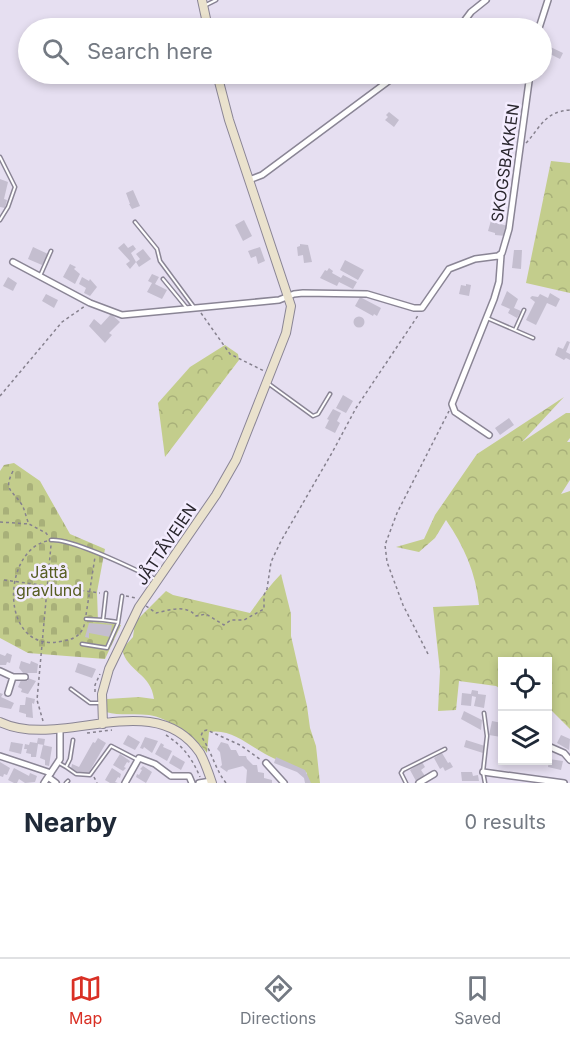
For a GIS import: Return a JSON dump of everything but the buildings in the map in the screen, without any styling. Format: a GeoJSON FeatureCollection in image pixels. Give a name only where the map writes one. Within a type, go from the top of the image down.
{"type":"FeatureCollection","features":[{"type":"Feature","properties":{"kind":"main road"},"geometry":{"type":"LineString","coordinates":[[203,3],[206,18]]}},
{"type":"Feature","properties":{"kind":"main road","name":"JÅTTÅVEIEN"},"geometry":{"type":"LineString","coordinates":[[103,724],[104,680],[140,601],[157,581],[227,477],[247,436],[291,315],[291,306],[229,120],[220,84]]}},
{"type":"Feature","properties":{"kind":"main road"},"geometry":{"type":"LineString","coordinates":[[0,722],[24,730],[143,720],[163,725],[185,736],[200,754],[212,782]]}},
{"type":"Feature","properties":{"kind":"street"},"geometry":{"type":"LineString","coordinates":[[466,18],[486,0]]}},
{"type":"Feature","properties":{"kind":"street"},"geometry":{"type":"LineString","coordinates":[[542,18],[548,0]]}},
{"type":"Feature","properties":{"kind":"street"},"geometry":{"type":"LineString","coordinates":[[249,180],[262,175],[385,84]]}},
{"type":"Feature","properties":{"kind":"street","name":"SKOGSBAKKEN"},"geometry":{"type":"LineString","coordinates":[[452,404],[488,318],[499,282],[501,255],[509,229],[529,84]]}},
{"type":"Feature","properties":{"kind":"street"},"geometry":{"type":"LineString","coordinates":[[13,262],[90,303],[122,315],[279,300],[303,293],[367,294],[418,309],[422,308],[449,269],[475,259],[501,255]]}},
{"type":"Feature","properties":{"kind":"street"},"geometry":{"type":"LineString","coordinates":[[452,404],[455,412],[489,435]]}},
{"type":"Feature","properties":{"kind":"street"},"geometry":{"type":"LineString","coordinates":[[0,671],[13,676],[25,676]]}},
{"type":"Feature","properties":{"kind":"street"},"geometry":{"type":"LineString","coordinates":[[8,693],[13,676]]}},
{"type":"Feature","properties":{"kind":"street"},"geometry":{"type":"LineString","coordinates":[[44,783],[60,759],[60,728]]}},
{"type":"Feature","properties":{"kind":"street"},"geometry":{"type":"LineString","coordinates":[[552,748],[564,753],[570,760]]}},
{"type":"Feature","properties":{"kind":"street"},"geometry":{"type":"LineString","coordinates":[[0,756],[49,775],[56,783]]}},
{"type":"Feature","properties":{"kind":"street"},"geometry":{"type":"LineString","coordinates":[[125,783],[140,758],[155,764],[171,776],[189,776],[192,783]]}},
{"type":"Feature","properties":{"kind":"street"},"geometry":{"type":"LineString","coordinates":[[266,763],[284,783]]}},
{"type":"Feature","properties":{"kind":"street"},"geometry":{"type":"LineString","coordinates":[[483,772],[564,783]]}},
{"type":"Feature","properties":{"kind":"street"},"geometry":{"type":"LineString","coordinates":[[419,783],[435,774]]}},
{"type":"Feature","properties":{"kind":"street"},"geometry":{"type":"LineString","coordinates":[[201,783],[212,782]]}},
{"type":"Feature","properties":{"kind":"lane"},"geometry":{"type":"LineString","coordinates":[[203,3],[216,0]]}},
{"type":"Feature","properties":{"kind":"lane"},"geometry":{"type":"LineString","coordinates":[[0,157],[15,187],[8,207],[0,220]]}},
{"type":"Feature","properties":{"kind":"lane"},"geometry":{"type":"LineString","coordinates":[[135,222],[157,249],[160,261],[196,308]]}},
{"type":"Feature","properties":{"kind":"lane"},"geometry":{"type":"LineString","coordinates":[[40,276],[51,252]]}},
{"type":"Feature","properties":{"kind":"lane"},"geometry":{"type":"LineString","coordinates":[[163,279],[188,310]]}},
{"type":"Feature","properties":{"kind":"lane"},"geometry":{"type":"LineString","coordinates":[[515,330],[524,310]]}},
{"type":"Feature","properties":{"kind":"lane"},"geometry":{"type":"LineString","coordinates":[[488,318],[533,338]]}},
{"type":"Feature","properties":{"kind":"lane"},"geometry":{"type":"LineString","coordinates":[[267,383],[313,416],[318,414],[330,394]]}},
{"type":"Feature","properties":{"kind":"lane"},"geometry":{"type":"LineString","coordinates":[[51,540],[61,539],[157,581]]}},
{"type":"Feature","properties":{"kind":"lane"},"geometry":{"type":"LineString","coordinates":[[103,620],[106,593]]}},
{"type":"Feature","properties":{"kind":"lane"},"geometry":{"type":"LineString","coordinates":[[82,644],[107,648],[118,622],[122,596]]}},
{"type":"Feature","properties":{"kind":"lane"},"geometry":{"type":"LineString","coordinates":[[86,619],[118,622]]}},
{"type":"Feature","properties":{"kind":"lane"},"geometry":{"type":"LineString","coordinates":[[71,690],[90,703],[102,703]]}},
{"type":"Feature","properties":{"kind":"lane"},"geometry":{"type":"LineString","coordinates":[[484,713],[487,744],[483,772],[485,783]]}},
{"type":"Feature","properties":{"kind":"lane"},"geometry":{"type":"LineString","coordinates":[[66,767],[70,759],[73,740]]}},
{"type":"Feature","properties":{"kind":"lane"},"geometry":{"type":"LineString","coordinates":[[58,762],[76,774],[86,776],[91,774],[111,746],[138,760]]}},
{"type":"Feature","properties":{"kind":"lane"},"geometry":{"type":"LineString","coordinates":[[406,783],[400,774],[403,770],[445,749]]}},
{"type":"Feature","properties":{"kind":"path"},"geometry":{"type":"LineString","coordinates":[[521,144],[524,146],[545,119],[559,112],[570,110]]}},
{"type":"Feature","properties":{"kind":"path"},"geometry":{"type":"LineString","coordinates":[[0,396],[62,322],[90,303]]}},
{"type":"Feature","properties":{"kind":"path"},"geometry":{"type":"LineString","coordinates":[[196,308],[230,354],[270,374]]}},
{"type":"Feature","properties":{"kind":"path"},"geometry":{"type":"LineString","coordinates":[[122,596],[140,601],[156,613],[181,609],[192,612],[196,616],[206,614],[224,626],[230,621],[244,620],[264,609],[264,593],[275,553],[356,408],[422,308]]}},
{"type":"Feature","properties":{"kind":"path"},"geometry":{"type":"LineString","coordinates":[[428,654],[400,598],[387,562],[386,545],[397,513],[452,404]]}},
{"type":"Feature","properties":{"kind":"path"},"geometry":{"type":"LineString","coordinates":[[13,471],[8,480],[9,490],[22,505],[29,524]]}},
{"type":"Feature","properties":{"kind":"path"},"geometry":{"type":"LineString","coordinates":[[0,522],[29,524],[46,533],[51,540],[37,700],[45,725]]}},
{"type":"Feature","properties":{"kind":"path"},"geometry":{"type":"LineString","coordinates":[[27,547],[51,540]]}},
{"type":"Feature","properties":{"kind":"path"},"geometry":{"type":"LineString","coordinates":[[23,635],[42,642],[56,643],[72,639],[83,631],[96,553]]}},
{"type":"Feature","properties":{"kind":"path"},"geometry":{"type":"LineString","coordinates":[[1,587],[3,580],[106,593]]}},
{"type":"Feature","properties":{"kind":"path"},"geometry":{"type":"LineString","coordinates":[[89,733],[114,730]]}},
{"type":"Feature","properties":{"kind":"path"},"geometry":{"type":"LineString","coordinates":[[226,783],[221,777],[211,750],[201,736],[203,731],[207,730],[240,745],[266,763]]}},
{"type":"Feature","properties":{"kind":"path"},"geometry":{"type":"LineString","coordinates":[[160,731],[178,743],[193,760],[201,783]]}},
{"type":"Feature","properties":{"kind":"path"},"geometry":{"type":"LineString","coordinates":[[91,774],[97,783]]}},
{"type":"Feature","properties":{"kind":"green space"},"geometry":{"type":"Polygon","coordinates":[[[551,161],[570,163],[570,293],[526,283],[551,161]]]}},
{"type":"Feature","properties":{"kind":"green space"},"geometry":{"type":"Polygon","coordinates":[[[225,345],[238,354],[239,360],[165,457],[158,403],[190,367],[225,345]]]}},
{"type":"Feature","properties":{"kind":"green space"},"geometry":{"type":"Polygon","coordinates":[[[564,397],[522,442],[566,413],[570,413],[570,438],[567,442],[570,442],[570,480],[561,494],[570,491],[570,729],[552,711],[552,657],[498,657],[498,687],[459,681],[456,710],[438,711],[440,671],[433,607],[479,605],[475,582],[464,550],[446,520],[435,538],[419,552],[396,547],[424,539],[435,515],[477,454],[564,397]]]}},
{"type":"Feature","properties":{"kind":"green space","name":"Jåttå gravlund"},"geometry":{"type":"Polygon","coordinates":[[[14,463],[40,481],[70,534],[105,549],[97,592],[98,622],[121,625],[105,659],[28,653],[0,638],[0,471],[4,465],[14,463]]]}},
{"type":"Feature","properties":{"kind":"green space"},"geometry":{"type":"Polygon","coordinates":[[[281,574],[291,614],[291,636],[310,728],[316,746],[320,783],[306,783],[307,773],[262,752],[233,735],[217,731],[209,732],[207,753],[189,735],[165,720],[149,715],[106,712],[107,699],[139,697],[154,699],[148,683],[129,663],[122,649],[133,637],[135,622],[166,591],[173,595],[250,613],[281,574]]]}}]}
